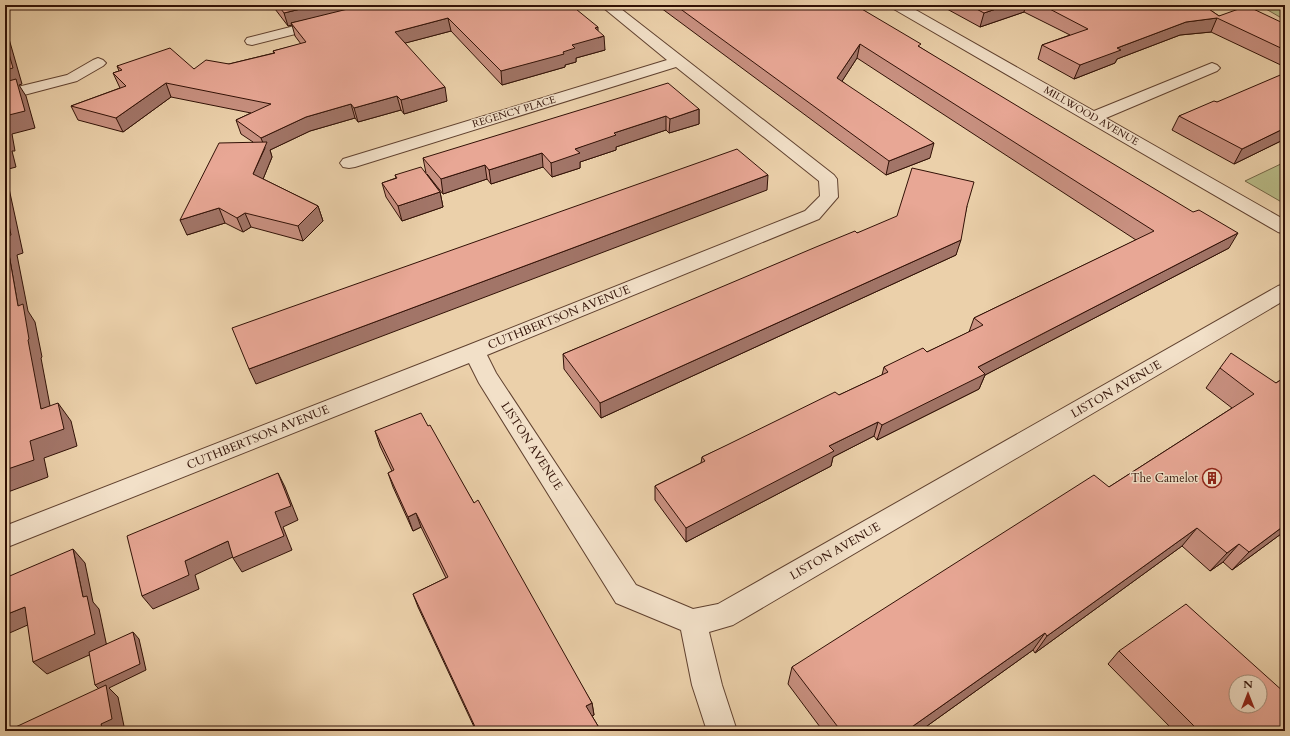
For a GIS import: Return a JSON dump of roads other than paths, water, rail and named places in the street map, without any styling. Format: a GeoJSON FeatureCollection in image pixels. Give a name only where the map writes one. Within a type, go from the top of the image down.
{"type":"FeatureCollection","features":[{"type":"Feature","properties":{"kind":"street","name":"CUTHBERTSON AVENUE"},"geometry":{"type":"LineString","coordinates":[[5,537],[474,352],[812,215],[829,197],[828,179],[607,5]]}},
{"type":"Feature","properties":{"kind":"street","name":"MILLWOOD AVENUE"},"geometry":{"type":"LineString","coordinates":[[897,5],[1285,228]]}},
{"type":"Feature","properties":{"kind":"street"},"geometry":{"type":"LineString","coordinates":[[252,41],[334,21]]}},
{"type":"Feature","properties":{"kind":"street","name":"REGENCY PLACE"},"geometry":{"type":"LineString","coordinates":[[349,163],[678,61]]}},
{"type":"Feature","properties":{"kind":"street"},"geometry":{"type":"LineString","coordinates":[[5,95],[72,78],[98,64]]}},
{"type":"Feature","properties":{"kind":"street"},"geometry":{"type":"LineString","coordinates":[[1094,117],[1212,68]]}},
{"type":"Feature","properties":{"kind":"street","name":"LISTON AVENUE"},"geometry":{"type":"LineString","coordinates":[[474,352],[488,377],[626,594],[693,622],[723,616],[1282,298]]}},
{"type":"Feature","properties":{"kind":"street"},"geometry":{"type":"LineString","coordinates":[[693,622],[707,685],[722,731]]}},
{"type":"Feature","properties":{"kind":"place","name":"The Camelot"},"geometry":{"type":"Point","coordinates":[1212,478]}}]}
